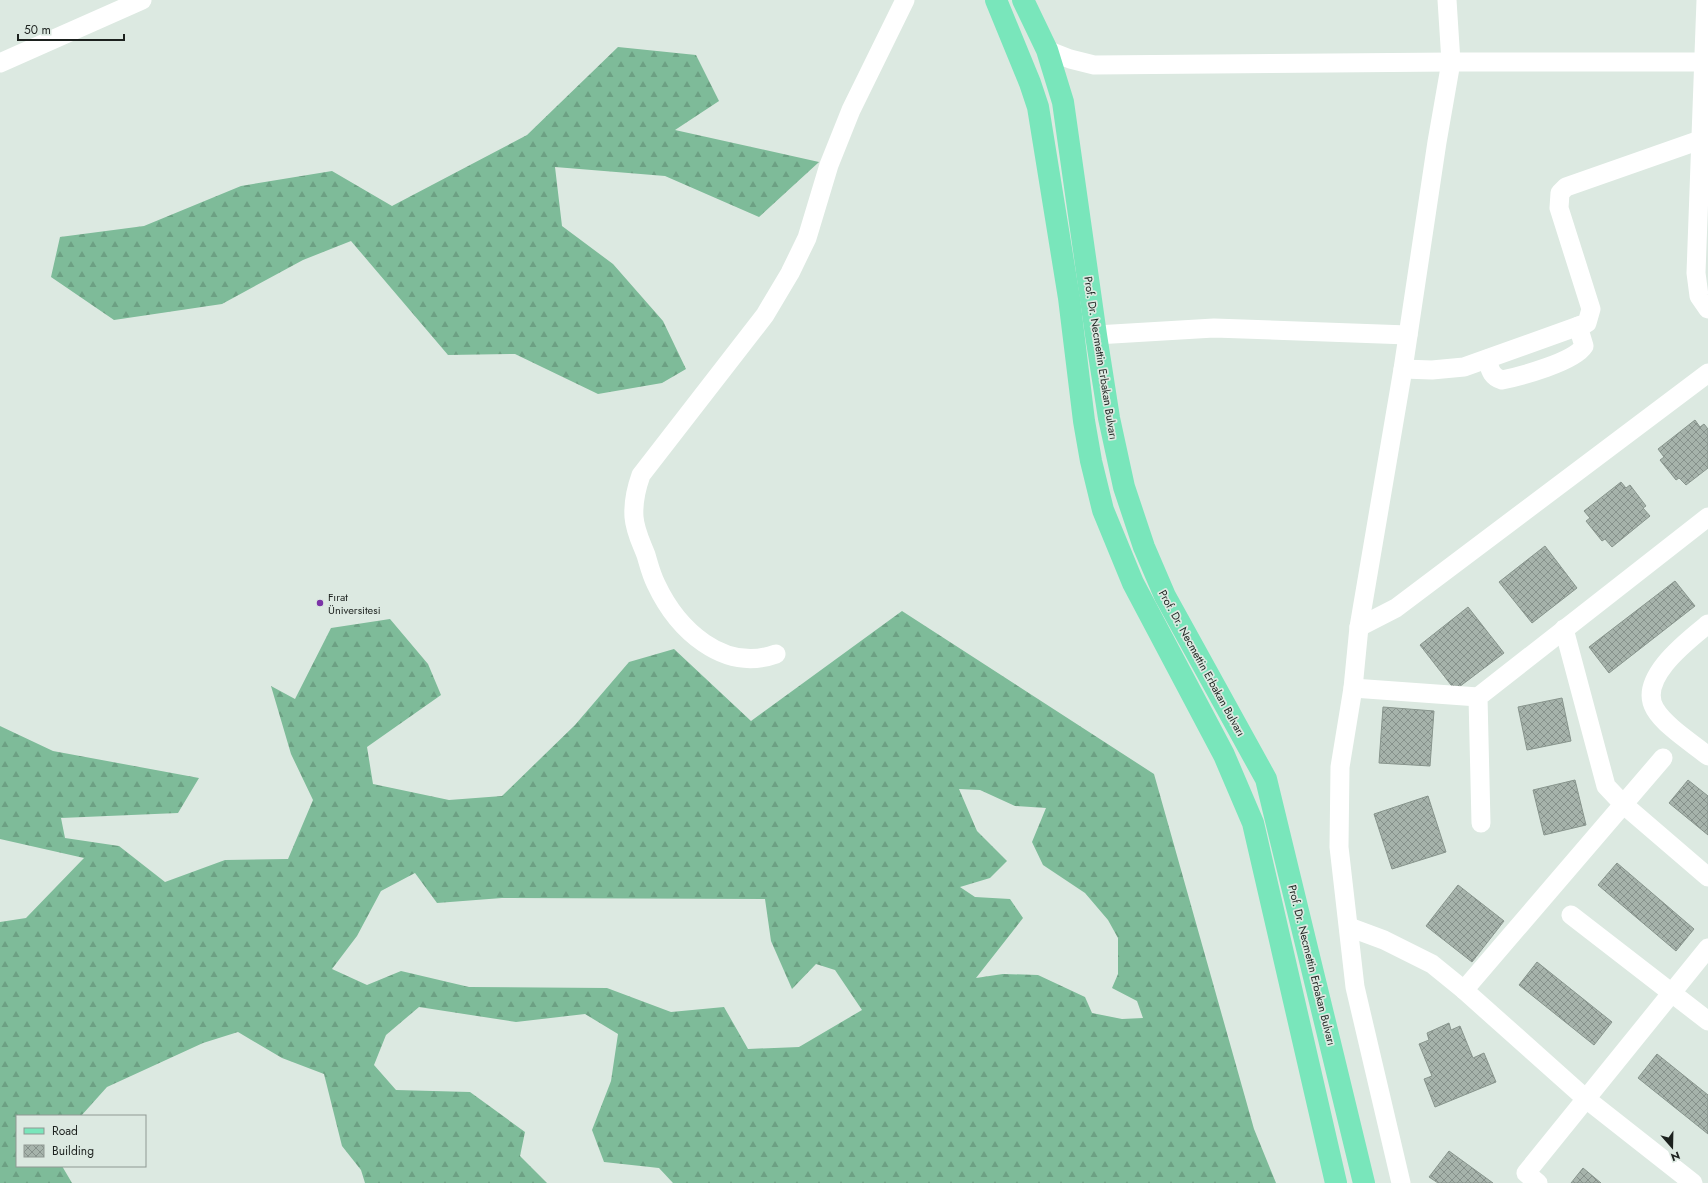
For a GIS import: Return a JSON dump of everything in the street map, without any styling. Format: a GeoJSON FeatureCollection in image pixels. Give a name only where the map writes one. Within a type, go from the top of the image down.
{"type":"FeatureCollection","features":[{"type":"Feature","properties":{"kind":"main road","name":"Prof. Dr. Necmettin Erbakan Bulvarı"},"geometry":{"type":"LineString","coordinates":[[996,0],[1030,83],[1038,107],[1069,298],[1084,421],[1091,461],[1103,510],[1132,583],[1224,755],[1253,823],[1336,1183]]}},
{"type":"Feature","properties":{"kind":"main road","name":"Prof. Dr. Necmettin Erbakan Bulvarı"},"geometry":{"type":"LineString","coordinates":[[1023,0],[1047,50],[1063,102],[1109,418],[1124,487],[1144,547],[1165,596],[1266,779],[1364,1183]]}},
{"type":"Feature","properties":{"kind":"street"},"geometry":{"type":"LineString","coordinates":[[0,62],[142,0]]}},
{"type":"Feature","properties":{"kind":"street"},"geometry":{"type":"LineString","coordinates":[[776,654],[755,659],[730,657],[710,647],[684,624],[663,598],[650,569],[636,530],[634,517],[635,494],[641,475],[765,315],[790,273],[806,238],[829,165],[851,110],[906,0]]}},
{"type":"Feature","properties":{"kind":"street"},"geometry":{"type":"LineString","coordinates":[[1401,1183],[1355,986],[1339,847],[1340,767],[1353,688],[1359,627],[1403,369],[1437,142],[1452,62],[1447,0]]}},
{"type":"Feature","properties":{"kind":"street"},"geometry":{"type":"LineString","coordinates":[[1706,0],[1706,62],[1700,140],[1696,273],[1699,296],[1708,309]]}},
{"type":"Feature","properties":{"kind":"street"},"geometry":{"type":"LineString","coordinates":[[1047,50],[1070,59],[1094,65],[1452,62],[1706,62]]}},
{"type":"Feature","properties":{"kind":"street"},"geometry":{"type":"LineString","coordinates":[[1403,369],[1452,369],[1487,359],[1587,323],[1591,309],[1559,208],[1560,193],[1566,187],[1700,140]]}},
{"type":"Feature","properties":{"kind":"street"},"geometry":{"type":"LineString","coordinates":[[1487,359],[1491,372],[1495,378],[1502,380],[1567,359],[1581,352],[1584,346],[1578,326]]}},
{"type":"Feature","properties":{"kind":"street"},"geometry":{"type":"LineString","coordinates":[[1096,335],[1214,328],[1408,335]]}},
{"type":"Feature","properties":{"kind":"street"},"geometry":{"type":"LineString","coordinates":[[1359,627],[1396,608],[1708,373]]}},
{"type":"Feature","properties":{"kind":"street"},"geometry":{"type":"LineString","coordinates":[[1353,688],[1478,697],[1708,517]]}},
{"type":"Feature","properties":{"kind":"street"},"geometry":{"type":"LineString","coordinates":[[1708,624],[1665,664],[1654,679],[1650,691],[1651,700],[1655,709],[1663,719],[1708,756]]}},
{"type":"Feature","properties":{"kind":"street"},"geometry":{"type":"LineString","coordinates":[[1564,629],[1606,786],[1623,804],[1708,877]]}},
{"type":"Feature","properties":{"kind":"street"},"geometry":{"type":"LineString","coordinates":[[1478,697],[1481,823]]}},
{"type":"Feature","properties":{"kind":"street"},"geometry":{"type":"LineString","coordinates":[[1464,990],[1663,758]]}},
{"type":"Feature","properties":{"kind":"street"},"geometry":{"type":"LineString","coordinates":[[1571,915],[1708,1021]]}},
{"type":"Feature","properties":{"kind":"street"},"geometry":{"type":"LineString","coordinates":[[1349,927],[1384,940],[1432,964],[1464,990],[1585,1098],[1693,1183]]}},
{"type":"Feature","properties":{"kind":"street"},"geometry":{"type":"LineString","coordinates":[[1538,1183],[1526,1173],[1585,1098],[1708,948]]}},
{"type":"Feature","properties":{"kind":"green space"},"geometry":{"type":"Polygon","coordinates":[[[618,47],[696,55],[719,101],[675,130],[819,162],[759,217],[665,176],[555,167],[562,226],[613,264],[663,321],[686,369],[662,383],[598,394],[515,354],[448,355],[351,241],[303,260],[222,304],[114,320],[51,277],[60,237],[144,226],[241,186],[332,171],[392,206],[527,135],[618,47]]]}},
{"type":"Feature","properties":{"kind":"green space"},"geometry":{"type":"Polygon","coordinates":[[[902,611],[1154,774],[1254,1129],[1276,1183],[673,1183],[659,1168],[604,1162],[592,1130],[611,1081],[618,1034],[585,1014],[516,1022],[419,1007],[386,1035],[374,1065],[396,1090],[470,1092],[525,1132],[520,1156],[547,1183],[365,1183],[361,1170],[342,1146],[324,1074],[282,1058],[238,1032],[203,1043],[107,1087],[82,1115],[16,1115],[16,1167],[63,1167],[72,1183],[0,1183],[0,922],[26,918],[84,858],[0,839],[0,726],[53,751],[199,778],[178,813],[61,818],[65,838],[119,846],[165,882],[225,860],[288,859],[313,800],[291,754],[271,686],[295,699],[331,628],[390,619],[428,664],[441,695],[367,747],[373,784],[449,800],[502,796],[575,725],[629,662],[674,649],[751,721],[902,611]],[[959,789],[977,831],[1007,861],[990,878],[960,887],[975,897],[1010,899],[1023,918],[976,978],[1003,974],[1038,975],[1085,997],[1092,1013],[1122,1019],[1143,1018],[1137,1001],[1112,988],[1118,974],[1118,938],[1108,920],[1085,893],[1043,865],[1032,842],[1046,808],[1015,806],[980,790],[959,789]],[[415,873],[381,891],[357,936],[332,969],[367,985],[401,971],[469,987],[607,988],[671,1012],[724,1007],[748,1049],[799,1047],[862,1010],[835,970],[816,964],[792,989],[771,941],[765,899],[502,898],[437,903],[415,873]]]}},
{"type":"Feature","properties":{"kind":"building"},"geometry":{"type":"Polygon","coordinates":[[[1695,420],[1700,427],[1704,424],[1708,429],[1708,468],[1686,485],[1679,478],[1676,480],[1660,460],[1664,457],[1658,449],[1695,420]]]}},
{"type":"Feature","properties":{"kind":"building"},"geometry":{"type":"Polygon","coordinates":[[[1621,482],[1626,488],[1630,485],[1646,506],[1643,508],[1650,516],[1612,547],[1605,539],[1602,541],[1586,521],[1590,518],[1584,511],[1621,482]]]}},
{"type":"Feature","properties":{"kind":"building"},"geometry":{"type":"Polygon","coordinates":[[[1545,546],[1577,588],[1532,623],[1499,582],[1545,546]]]}},
{"type":"Feature","properties":{"kind":"building"},"geometry":{"type":"Polygon","coordinates":[[[1675,581],[1695,606],[1609,673],[1589,647],[1675,581]]]}},
{"type":"Feature","properties":{"kind":"building"},"geometry":{"type":"Polygon","coordinates":[[[1468,607],[1504,653],[1455,690],[1420,645],[1468,607]]]}},
{"type":"Feature","properties":{"kind":"building"},"geometry":{"type":"Polygon","coordinates":[[[1562,698],[1571,741],[1527,750],[1518,707],[1562,698]]]}},
{"type":"Feature","properties":{"kind":"building"},"geometry":{"type":"Polygon","coordinates":[[[1383,707],[1434,711],[1430,766],[1379,763],[1383,707]]]}},
{"type":"Feature","properties":{"kind":"building"},"geometry":{"type":"Polygon","coordinates":[[[1575,780],[1586,825],[1544,835],[1533,790],[1575,780]]]}},
{"type":"Feature","properties":{"kind":"building"},"geometry":{"type":"Polygon","coordinates":[[[1688,780],[1708,796],[1708,835],[1669,803],[1688,780]]]}},
{"type":"Feature","properties":{"kind":"building"},"geometry":{"type":"Polygon","coordinates":[[[1428,796],[1446,852],[1392,869],[1374,814],[1428,796]]]}},
{"type":"Feature","properties":{"kind":"building"},"geometry":{"type":"Polygon","coordinates":[[[1617,863],[1694,929],[1676,951],[1598,885],[1617,863]]]}},
{"type":"Feature","properties":{"kind":"building"},"geometry":{"type":"Polygon","coordinates":[[[1458,885],[1504,921],[1472,962],[1426,926],[1458,885]]]}},
{"type":"Feature","properties":{"kind":"building"},"geometry":{"type":"Polygon","coordinates":[[[1537,962],[1612,1022],[1594,1045],[1519,985],[1537,962]]]}},
{"type":"Feature","properties":{"kind":"building"},"geometry":{"type":"Polygon","coordinates":[[[1449,1023],[1451,1030],[1460,1026],[1473,1058],[1484,1053],[1496,1082],[1435,1107],[1424,1079],[1432,1076],[1419,1044],[1429,1040],[1427,1033],[1449,1023]]]}},
{"type":"Feature","properties":{"kind":"building"},"geometry":{"type":"Polygon","coordinates":[[[1657,1054],[1708,1095],[1708,1134],[1638,1078],[1657,1054]]]}},
{"type":"Feature","properties":{"kind":"building"},"geometry":{"type":"Polygon","coordinates":[[[1449,1151],[1493,1183],[1438,1183],[1429,1177],[1449,1151]]]}},
{"type":"Feature","properties":{"kind":"building"},"geometry":{"type":"Polygon","coordinates":[[[1583,1168],[1601,1183],[1571,1183],[1583,1168]]]}},
{"type":"Feature","properties":{"kind":"place","name":"Fırat Üniversitesi"},"geometry":{"type":"Point","coordinates":[320,603]}}]}
